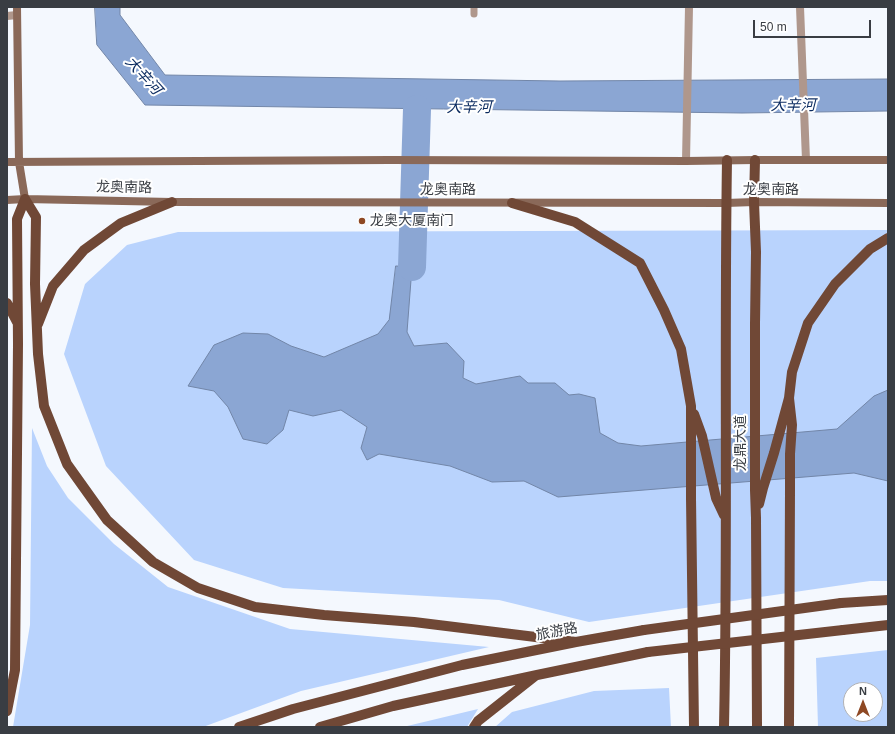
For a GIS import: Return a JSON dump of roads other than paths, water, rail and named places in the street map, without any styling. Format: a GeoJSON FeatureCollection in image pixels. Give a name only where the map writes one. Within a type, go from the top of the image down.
{"type":"FeatureCollection","features":[{"type":"Feature","properties":{"kind":"main road"},"geometry":{"type":"LineString","coordinates":[[17,11],[19,162],[25,199],[36,217],[35,284],[38,354],[44,406],[67,464],[107,520],[153,562],[198,588],[255,607],[324,615],[414,622],[576,642]]}},
{"type":"Feature","properties":{"kind":"main road","name":"龙鼎大道"},"geometry":{"type":"LineString","coordinates":[[724,727],[725,518],[721,500],[725,390],[727,160]]}},
{"type":"Feature","properties":{"kind":"main road","name":"龙鼎大道"},"geometry":{"type":"LineString","coordinates":[[755,160],[755,429],[759,489],[756,518],[757,727]]}},
{"type":"Feature","properties":{"kind":"main road","name":"龙奥南路"},"geometry":{"type":"LineString","coordinates":[[7,162],[888,160]]}},
{"type":"Feature","properties":{"kind":"main road"},"geometry":{"type":"LineString","coordinates":[[7,711],[16,670],[11,587],[18,325],[17,219],[25,199]]}},
{"type":"Feature","properties":{"kind":"main road","name":"龙奥南路"},"geometry":{"type":"LineString","coordinates":[[7,200],[726,204],[754,202],[888,203]]}},
{"type":"Feature","properties":{"kind":"main road"},"geometry":{"type":"LineString","coordinates":[[37,328],[53,286],[84,250],[121,223],[172,202]]}},
{"type":"Feature","properties":{"kind":"main road"},"geometry":{"type":"LineString","coordinates":[[512,203],[575,222],[640,264],[664,310],[681,350],[691,406],[692,434],[691,498],[694,727]]}},
{"type":"Feature","properties":{"kind":"main road"},"geometry":{"type":"LineString","coordinates":[[759,489],[774,453],[789,398],[792,372],[808,323],[835,284],[870,249],[888,238]]}},
{"type":"Feature","properties":{"kind":"main road"},"geometry":{"type":"LineString","coordinates":[[7,303],[18,325]]}},
{"type":"Feature","properties":{"kind":"main road"},"geometry":{"type":"LineString","coordinates":[[789,398],[792,426],[790,454],[789,727]]}},
{"type":"Feature","properties":{"kind":"main road"},"geometry":{"type":"LineString","coordinates":[[691,406],[702,436],[721,500]]}},
{"type":"Feature","properties":{"kind":"main road","name":"旅游路"},"geometry":{"type":"LineString","coordinates":[[239,727],[293,709],[462,665],[576,642],[644,630],[841,604],[888,600]]}},
{"type":"Feature","properties":{"kind":"main road"},"geometry":{"type":"LineString","coordinates":[[320,727],[393,706],[648,652],[888,625]]}},
{"type":"Feature","properties":{"kind":"main road"},"geometry":{"type":"LineString","coordinates":[[474,727],[478,721],[537,675]]}},
{"type":"Feature","properties":{"kind":"main road"},"geometry":{"type":"LineString","coordinates":[[719,727],[725,706]]}},
{"type":"Feature","properties":{"kind":"main road"},"geometry":{"type":"LineString","coordinates":[[758,713],[762,727]]}},
{"type":"Feature","properties":{"kind":"street"},"geometry":{"type":"LineString","coordinates":[[686,161],[689,7]]}},
{"type":"Feature","properties":{"kind":"street"},"geometry":{"type":"LineString","coordinates":[[800,7],[806,160]]}},
{"type":"Feature","properties":{"kind":"street"},"geometry":{"type":"LineString","coordinates":[[7,16],[17,11]]}},
{"type":"Feature","properties":{"kind":"water","name":"大辛河"},"geometry":{"type":"Polygon","coordinates":[[[95,7],[120,7],[120,15],[165,75],[560,81],[888,79],[888,111],[742,113],[145,105],[97,45],[95,7]]]}},
{"type":"Feature","properties":{"kind":"water"},"geometry":{"type":"Polygon","coordinates":[[[396,266],[412,267],[407,332],[414,346],[447,343],[464,361],[463,378],[476,384],[520,376],[528,383],[555,383],[569,395],[579,394],[595,398],[600,433],[618,443],[641,446],[837,429],[874,396],[888,390],[888,481],[854,473],[558,497],[524,481],[492,482],[450,466],[379,454],[367,460],[361,448],[367,427],[341,410],[313,416],[289,410],[283,430],[267,444],[243,439],[228,407],[214,391],[188,386],[214,345],[243,333],[268,334],[291,346],[324,357],[378,334],[389,320],[396,266]]]}},
{"type":"Feature","properties":{"kind":"waterway"},"geometry":{"type":"LineString","coordinates":[[412,267],[417,109]]}},
{"type":"Feature","properties":{"kind":"place","name":"龙奥大厦南门"},"geometry":{"type":"Point","coordinates":[362,221]}}]}
